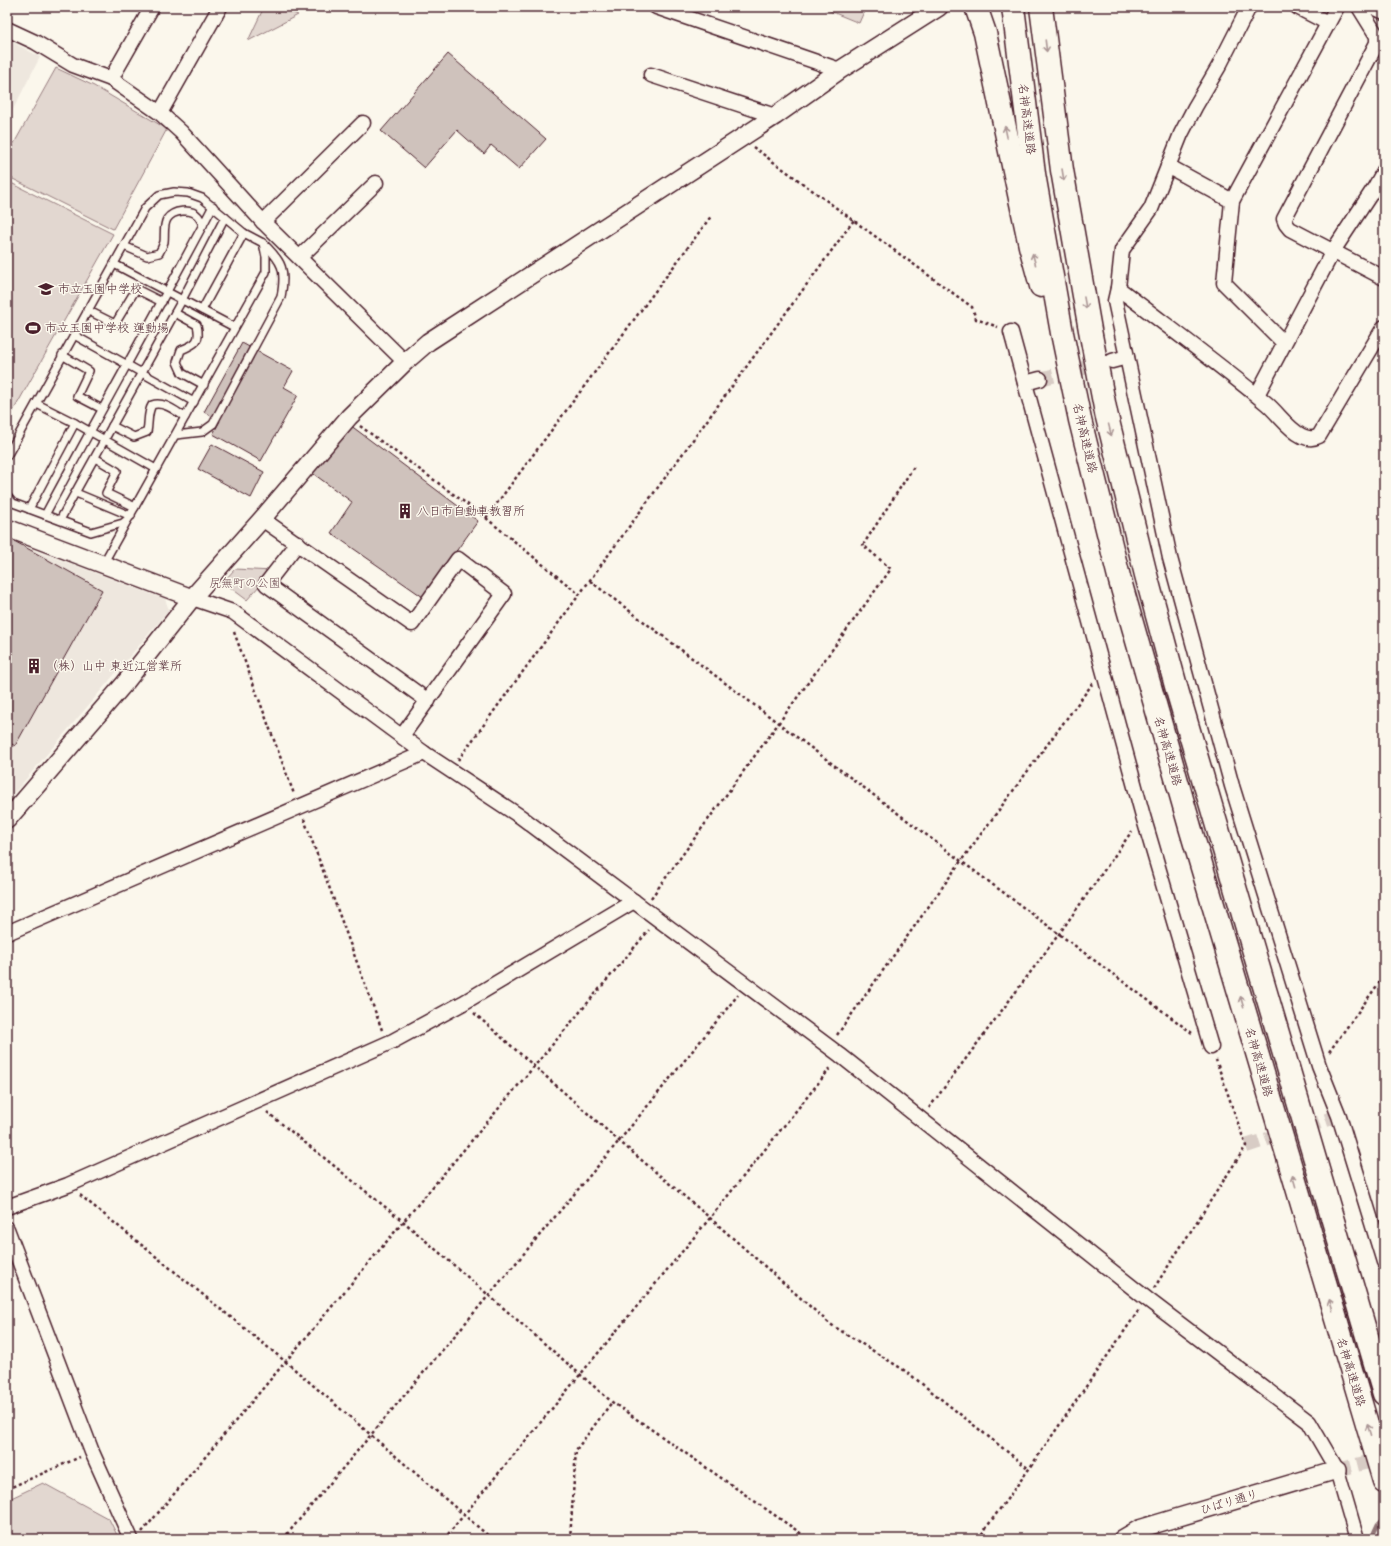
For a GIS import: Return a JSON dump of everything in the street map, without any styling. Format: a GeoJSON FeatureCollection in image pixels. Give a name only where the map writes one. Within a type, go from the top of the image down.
{"type":"FeatureCollection","features":[{"type":"Feature","properties":{"kind":"highway"},"geometry":{"type":"LineString","coordinates":[[976,7],[985,33],[1030,246],[1120,581]]}},
{"type":"Feature","properties":{"kind":"highway","name":"名神高速道路"},"geometry":{"type":"LineString","coordinates":[[1013,7],[1034,174],[1062,333],[1080,420],[1120,581],[1195,842],[1384,1481]]}},
{"type":"Feature","properties":{"kind":"highway"},"geometry":{"type":"LineString","coordinates":[[1041,7],[1062,170],[1090,330],[1106,413],[1146,575],[1182,705],[1384,1394]]}},
{"type":"Feature","properties":{"kind":"street"},"geometry":{"type":"LineString","coordinates":[[111,79],[152,7]]}},
{"type":"Feature","properties":{"kind":"street"},"geometry":{"type":"LineString","coordinates":[[160,113],[220,7]]}},
{"type":"Feature","properties":{"kind":"street"},"geometry":{"type":"LineString","coordinates":[[656,7],[840,70]]}},
{"type":"Feature","properties":{"kind":"street"},"geometry":{"type":"LineString","coordinates":[[7,820],[125,683],[192,598],[349,417],[405,362],[428,342],[775,116],[840,70],[939,7]]}},
{"type":"Feature","properties":{"kind":"street"},"geometry":{"type":"LineString","coordinates":[[1249,7],[1219,66],[1181,134],[1151,208],[1122,250],[1118,288],[1115,301],[1170,558],[1232,786],[1319,1066],[1339,1116],[1384,1262]]}},
{"type":"Feature","properties":{"kind":"street"},"geometry":{"type":"LineString","coordinates":[[1297,7],[1328,23]]}},
{"type":"Feature","properties":{"kind":"street"},"geometry":{"type":"LineString","coordinates":[[1284,343],[1224,283],[1232,202],[1337,7]]}},
{"type":"Feature","properties":{"kind":"street"},"geometry":{"type":"LineString","coordinates":[[1359,7],[1380,36],[1286,212],[1284,219],[1290,229],[1384,278]]}},
{"type":"Feature","properties":{"kind":"street"},"geometry":{"type":"LineString","coordinates":[[1373,7],[1384,12]]}},
{"type":"Feature","properties":{"kind":"street"},"geometry":{"type":"LineString","coordinates":[[7,28],[35,42],[73,65],[111,79],[160,113],[181,132],[263,222],[405,362]]}},
{"type":"Feature","properties":{"kind":"street"},"geometry":{"type":"LineString","coordinates":[[650,75],[775,116]]}},
{"type":"Feature","properties":{"kind":"street"},"geometry":{"type":"LineString","coordinates":[[263,222],[363,123]]}},
{"type":"Feature","properties":{"kind":"street"},"geometry":{"type":"LineString","coordinates":[[1168,166],[1232,202]]}},
{"type":"Feature","properties":{"kind":"street"},"geometry":{"type":"LineString","coordinates":[[1257,395],[1333,251],[1380,189],[1384,171]]}},
{"type":"Feature","properties":{"kind":"street"},"geometry":{"type":"LineString","coordinates":[[300,257],[376,183]]}},
{"type":"Feature","properties":{"kind":"street"},"geometry":{"type":"LineString","coordinates":[[1118,288],[1267,403],[1294,430],[1302,436],[1314,439],[1320,436],[1384,327]]}},
{"type":"Feature","properties":{"kind":"street"},"geometry":{"type":"LineString","coordinates":[[1011,332],[1143,816],[1211,1047]]}},
{"type":"Feature","properties":{"kind":"street"},"geometry":{"type":"LineString","coordinates":[[1112,361],[1127,357]]}},
{"type":"Feature","properties":{"kind":"street"},"geometry":{"type":"LineString","coordinates":[[1025,383],[1040,379]]}},
{"type":"Feature","properties":{"kind":"street"},"geometry":{"type":"LineString","coordinates":[[262,519],[412,624],[458,559],[504,594],[402,736]]}},
{"type":"Feature","properties":{"kind":"street"},"geometry":{"type":"LineString","coordinates":[[7,528],[192,598],[234,612],[424,753],[521,816],[659,919],[840,1055],[1147,1299],[1309,1422],[1337,1470],[1357,1539]]}},
{"type":"Feature","properties":{"kind":"street"},"geometry":{"type":"LineString","coordinates":[[298,543],[266,584],[428,701]]}},
{"type":"Feature","properties":{"kind":"street"},"geometry":{"type":"LineString","coordinates":[[7,933],[424,753]]}},
{"type":"Feature","properties":{"kind":"street"},"geometry":{"type":"LineString","coordinates":[[7,1207],[68,1185],[387,1044],[639,905]]}},
{"type":"Feature","properties":{"kind":"street"},"geometry":{"type":"LineString","coordinates":[[7,1229],[92,1452],[135,1538]]}},
{"type":"Feature","properties":{"kind":"street","name":"ひばり通り"},"geometry":{"type":"LineString","coordinates":[[1122,1539],[1139,1529],[1337,1470]]}},
{"type":"Feature","properties":{"kind":"lane"},"geometry":{"type":"LineString","coordinates":[[7,456],[145,208],[159,195],[174,192],[202,198],[244,233],[263,244],[275,255],[282,266],[284,282],[281,297],[213,424],[202,432],[176,435]]}},
{"type":"Feature","properties":{"kind":"lane"},"geometry":{"type":"LineString","coordinates":[[45,515],[126,365],[168,292],[212,206]]}},
{"type":"Feature","properties":{"kind":"lane"},"geometry":{"type":"LineString","coordinates":[[124,246],[147,256],[159,253],[164,242],[164,230],[167,220],[172,214],[182,211],[190,211],[198,215],[203,224]]}},
{"type":"Feature","properties":{"kind":"lane"},"geometry":{"type":"LineString","coordinates":[[60,520],[226,218]]}},
{"type":"Feature","properties":{"kind":"lane"},"geometry":{"type":"LineString","coordinates":[[202,310],[244,233]]}},
{"type":"Feature","properties":{"kind":"lane"},"geometry":{"type":"LineString","coordinates":[[103,564],[266,272],[266,258],[263,244]]}},
{"type":"Feature","properties":{"kind":"lane"},"geometry":{"type":"LineString","coordinates":[[114,264],[234,327]]}},
{"type":"Feature","properties":{"kind":"lane"},"geometry":{"type":"LineString","coordinates":[[87,310],[115,324],[136,289],[162,302]]}},
{"type":"Feature","properties":{"kind":"lane"},"geometry":{"type":"LineString","coordinates":[[175,313],[197,325],[199,335],[197,341],[192,346],[181,350],[177,362],[182,373],[204,385]]}},
{"type":"Feature","properties":{"kind":"lane"},"geometry":{"type":"LineString","coordinates":[[74,335],[194,402]]}},
{"type":"Feature","properties":{"kind":"lane"},"geometry":{"type":"LineString","coordinates":[[62,355],[89,371],[77,396],[102,409]]}},
{"type":"Feature","properties":{"kind":"lane"},"geometry":{"type":"LineString","coordinates":[[112,426],[134,437],[147,432],[149,420],[148,412],[152,405],[158,403],[167,406],[185,417]]}},
{"type":"Feature","properties":{"kind":"lane"},"geometry":{"type":"LineString","coordinates":[[37,404],[90,431],[156,469]]}},
{"type":"Feature","properties":{"kind":"lane"},"geometry":{"type":"LineString","coordinates":[[29,509],[75,423]]}},
{"type":"Feature","properties":{"kind":"lane"},"geometry":{"type":"LineString","coordinates":[[95,458],[117,471],[106,493],[136,507]]}},
{"type":"Feature","properties":{"kind":"lane"},"geometry":{"type":"LineString","coordinates":[[76,493],[131,516]]}},
{"type":"Feature","properties":{"kind":"lane"},"geometry":{"type":"LineString","coordinates":[[7,496],[13,503],[91,532],[124,523],[131,516]]}},
{"type":"Feature","properties":{"kind":"path"},"geometry":{"type":"LineString","coordinates":[[740,138],[972,307],[976,319],[1011,332]]}},
{"type":"Feature","properties":{"kind":"path"},"geometry":{"type":"LineString","coordinates":[[486,518],[712,216]]}},
{"type":"Feature","properties":{"kind":"path"},"geometry":{"type":"LineString","coordinates":[[451,770],[854,220]]}},
{"type":"Feature","properties":{"kind":"path"},"geometry":{"type":"LineString","coordinates":[[349,417],[486,518],[580,595]]}},
{"type":"Feature","properties":{"kind":"path"},"geometry":{"type":"LineString","coordinates":[[639,905],[891,569],[863,545],[915,465]]}},
{"type":"Feature","properties":{"kind":"path"},"geometry":{"type":"LineString","coordinates":[[1380,568],[1384,571]]}},
{"type":"Feature","properties":{"kind":"path"},"geometry":{"type":"LineString","coordinates":[[590,581],[961,861],[1211,1047],[1246,1146],[1147,1299],[1029,1469],[978,1539]]}},
{"type":"Feature","properties":{"kind":"path"},"geometry":{"type":"LineString","coordinates":[[232,625],[387,1044]]}},
{"type":"Feature","properties":{"kind":"path"},"geometry":{"type":"LineString","coordinates":[[828,1046],[961,861],[1103,669]]}},
{"type":"Feature","properties":{"kind":"path"},"geometry":{"type":"LineString","coordinates":[[921,1119],[1060,934],[1143,816]]}},
{"type":"Feature","properties":{"kind":"path"},"geometry":{"type":"LineString","coordinates":[[135,1538],[286,1362],[659,919]]}},
{"type":"Feature","properties":{"kind":"path"},"geometry":{"type":"LineString","coordinates":[[1319,1066],[1384,976]]}},
{"type":"Feature","properties":{"kind":"path"},"geometry":{"type":"LineString","coordinates":[[283,1539],[619,1141],[746,985]]}},
{"type":"Feature","properties":{"kind":"path"},"geometry":{"type":"LineString","coordinates":[[463,1003],[830,1324],[907,1372],[1029,1469]]}},
{"type":"Feature","properties":{"kind":"path"},"geometry":{"type":"LineString","coordinates":[[444,1539],[710,1218],[840,1055]]}},
{"type":"Feature","properties":{"kind":"path"},"geometry":{"type":"LineString","coordinates":[[255,1103],[404,1222],[612,1402],[809,1539]]}},
{"type":"Feature","properties":{"kind":"path"},"geometry":{"type":"LineString","coordinates":[[68,1185],[286,1362],[492,1539]]}},
{"type":"Feature","properties":{"kind":"path"},"geometry":{"type":"LineString","coordinates":[[570,1539],[576,1450],[612,1402]]}},
{"type":"Feature","properties":{"kind":"path"},"geometry":{"type":"LineString","coordinates":[[7,1489],[92,1452]]}},
{"type":"Feature","properties":{"kind":"shaded area"},"geometry":{"type":"Polygon","coordinates":[[[7,39],[40,57],[7,121],[7,39]]]}},
{"type":"Feature","properties":{"kind":"shaded area"},"geometry":{"type":"Polygon","coordinates":[[[7,540],[165,599],[169,610],[10,798],[7,796],[7,540]]]}},
{"type":"Feature","properties":{"kind":"green space"},"geometry":{"type":"Polygon","coordinates":[[[264,7],[281,7],[298,15],[248,41],[264,7]]]}},
{"type":"Feature","properties":{"kind":"green space"},"geometry":{"type":"Polygon","coordinates":[[[820,7],[866,7],[859,23],[820,7]]]}},
{"type":"Feature","properties":{"kind":"green space"},"geometry":{"type":"Polygon","coordinates":[[[56,68],[94,86],[167,129],[113,229],[7,176],[7,156],[56,68]]]}},
{"type":"Feature","properties":{"kind":"green space","name":"市立玉園中学校 運動場"},"geometry":{"type":"Polygon","coordinates":[[[7,181],[113,234],[7,422],[7,181]]]}},
{"type":"Feature","properties":{"kind":"green space","name":"尻無町の公園"},"geometry":{"type":"Polygon","coordinates":[[[235,569],[272,571],[247,600],[223,582],[235,569]]]}},
{"type":"Feature","properties":{"kind":"green space"},"geometry":{"type":"Polygon","coordinates":[[[43,1483],[109,1519],[119,1539],[7,1539],[7,1500],[43,1483]]]}},
{"type":"Feature","properties":{"kind":"building"},"geometry":{"type":"Polygon","coordinates":[[[448,54],[546,139],[519,169],[491,145],[484,154],[457,130],[424,168],[381,131],[448,54]]]}},
{"type":"Feature","properties":{"kind":"building"},"geometry":{"type":"Polygon","coordinates":[[[242,343],[293,371],[284,387],[298,395],[261,461],[213,434],[220,421],[204,412],[242,343]]]}},
{"type":"Feature","properties":{"kind":"building","name":"八日市自動車教習所"},"geometry":{"type":"Polygon","coordinates":[[[350,425],[478,521],[423,597],[331,533],[352,502],[311,472],[350,425]]]}},
{"type":"Feature","properties":{"kind":"building"},"geometry":{"type":"Polygon","coordinates":[[[212,444],[264,472],[251,498],[198,469],[212,444]]]}},
{"type":"Feature","properties":{"kind":"building","name":"（株）山中 東近江営業所"},"geometry":{"type":"Polygon","coordinates":[[[7,537],[102,590],[15,746],[7,741],[7,537]]]}},
{"type":"Feature","properties":{"kind":"waterway"},"geometry":{"type":"LineString","coordinates":[[1371,1539],[1378,1524],[1384,1518]]}},
{"type":"Feature","properties":{"kind":"tunnel"},"geometry":{"type":"LineString","coordinates":[[1040,379],[1104,363]]}},
{"type":"Feature","properties":{"kind":"tunnel"},"geometry":{"type":"LineString","coordinates":[[1246,1146],[1339,1116]]}},
{"type":"Feature","properties":{"kind":"tunnel"},"geometry":{"type":"LineString","coordinates":[[1337,1470],[1384,1458]]}},
{"type":"Feature","properties":{"kind":"place","name":"市立玉園中学校"},"geometry":{"type":"Point","coordinates":[46,289]}},
{"type":"Feature","properties":{"kind":"place","name":"市立玉園中学校 運動場"},"geometry":{"type":"Point","coordinates":[33,328]}},
{"type":"Feature","properties":{"kind":"place","name":"八日市自動車教習所"},"geometry":{"type":"Point","coordinates":[405,511]}},
{"type":"Feature","properties":{"kind":"place","name":"（株）山中 東近江営業所"},"geometry":{"type":"Point","coordinates":[34,666]}}]}
